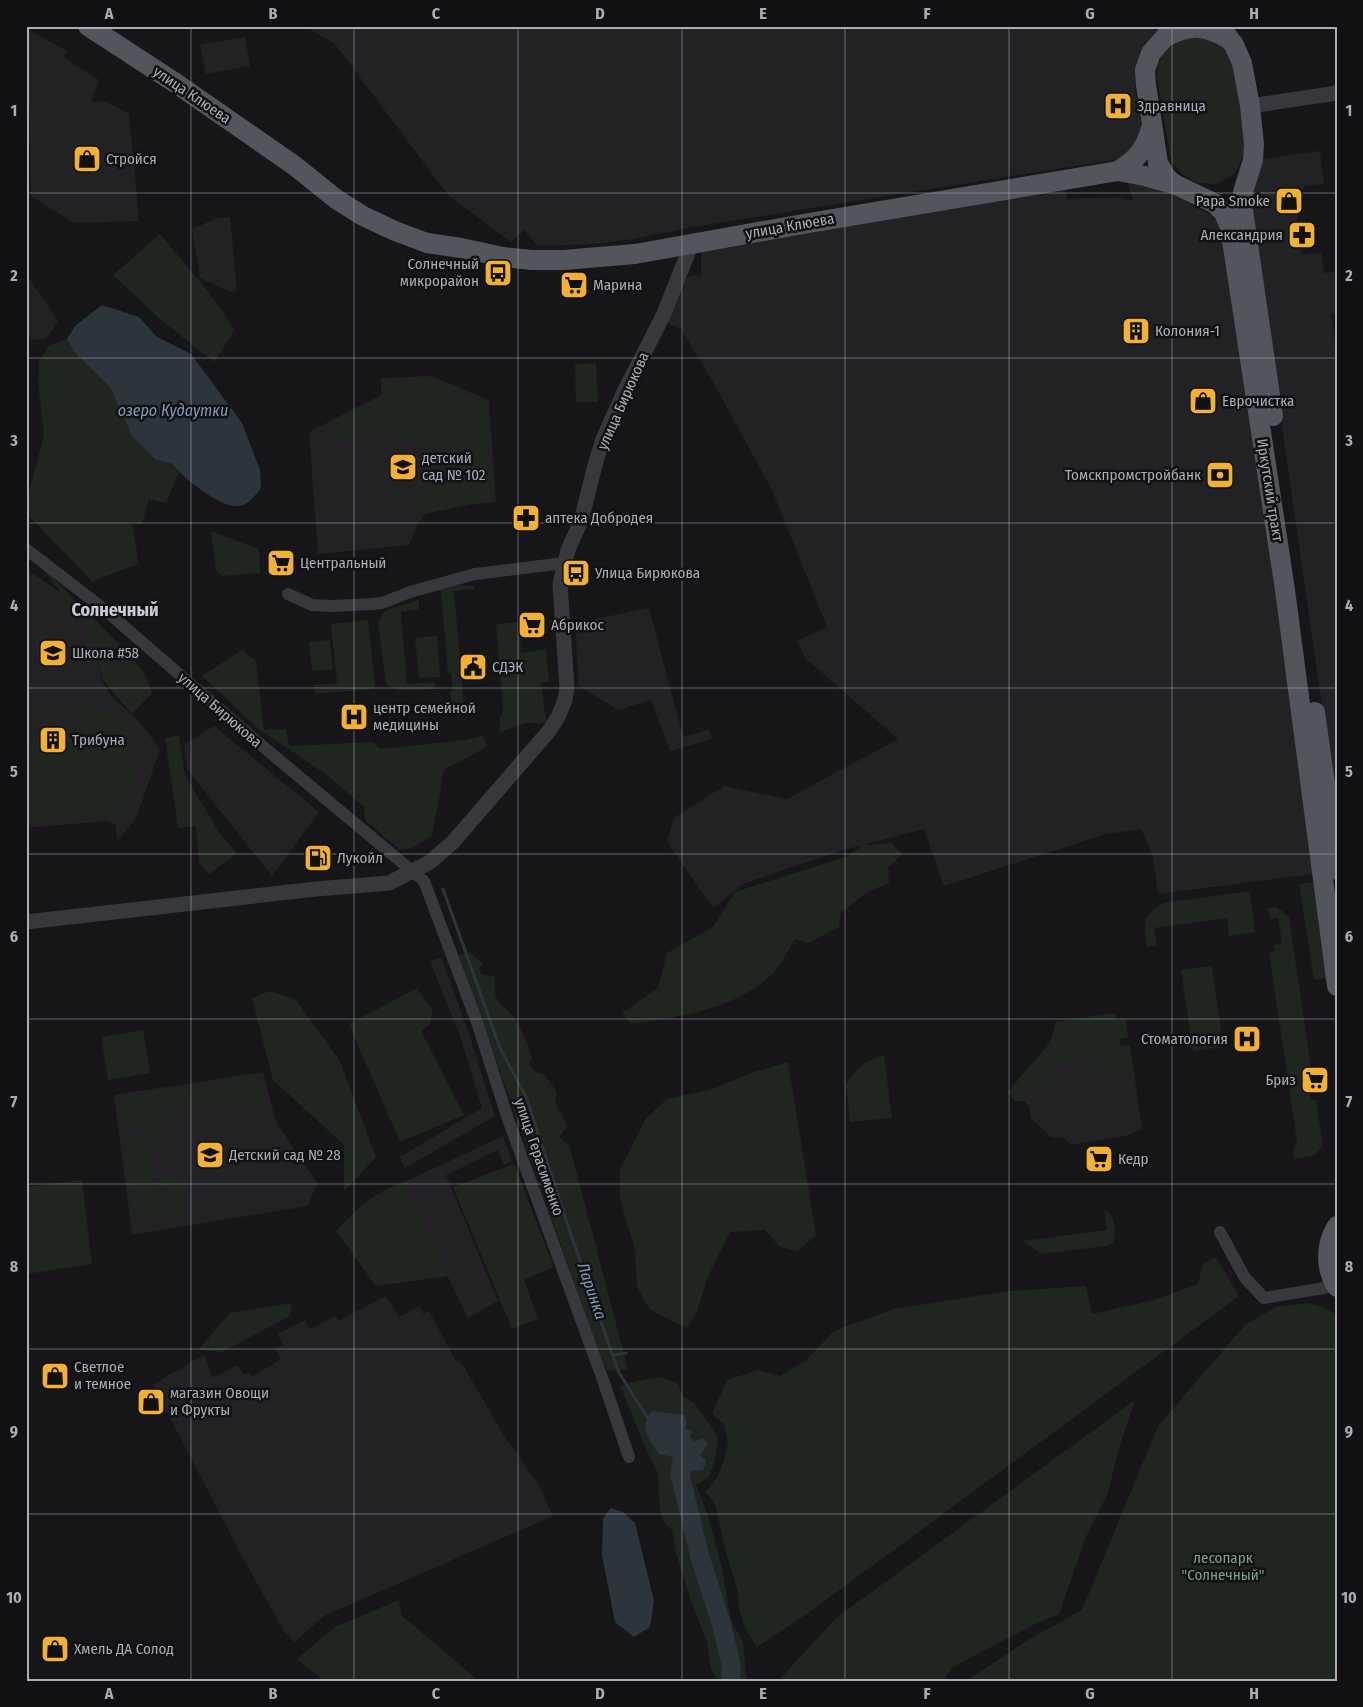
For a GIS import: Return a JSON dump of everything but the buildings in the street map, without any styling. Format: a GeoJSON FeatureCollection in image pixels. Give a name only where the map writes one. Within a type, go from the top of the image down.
{"type":"FeatureCollection","features":[{"type":"Feature","properties":{"kind":"main road","name":"улица Клюева"},"geometry":{"type":"LineString","coordinates":[[88,26],[177,84],[295,166],[336,199],[382,226],[426,243],[502,257],[532,260],[564,260],[635,254],[1118,172],[1145,176],[1174,184]]}},
{"type":"Feature","properties":{"kind":"main road","name":"Иркутский тракт"},"geometry":{"type":"LineString","coordinates":[[1337,870],[1243,210],[1243,192],[1253,160],[1254,144],[1250,106],[1239,54],[1224,32],[1197,27],[1181,29],[1169,32],[1151,53],[1145,70],[1158,163],[1166,177],[1174,184],[1214,203],[1224,213],[1230,227],[1285,590],[1337,986]]}},
{"type":"Feature","properties":{"kind":"main road","name":"улица Клюева"},"geometry":{"type":"LineString","coordinates":[[1118,172],[1138,156],[1143,149],[1152,124]]}},
{"type":"Feature","properties":{"kind":"main road"},"geometry":{"type":"LineString","coordinates":[[1336,1286],[1330,1273],[1327,1258],[1329,1242],[1337,1226]]}},
{"type":"Feature","properties":{"kind":"street"},"geometry":{"type":"LineString","coordinates":[[1250,106],[1337,94]]}},
{"type":"Feature","properties":{"kind":"street","name":"улица Бирюкова"},"geometry":{"type":"LineString","coordinates":[[26,922],[316,889],[389,883],[430,862],[454,842],[549,731],[558,716],[567,688],[560,584],[564,563],[582,520],[603,439],[624,392],[663,316],[692,243]]}},
{"type":"Feature","properties":{"kind":"street","name":"улица Бирюкова"},"geometry":{"type":"LineString","coordinates":[[26,550],[111,616],[412,872]]}},
{"type":"Feature","properties":{"kind":"street"},"geometry":{"type":"LineString","coordinates":[[288,594],[312,605],[332,606],[382,603],[410,592],[474,574],[564,563]]}},
{"type":"Feature","properties":{"kind":"street","name":"улица Герасименко"},"geometry":{"type":"LineString","coordinates":[[412,872],[424,881],[477,1022],[508,1119],[629,1457]]}},
{"type":"Feature","properties":{"kind":"street"},"geometry":{"type":"LineString","coordinates":[[1220,1232],[1245,1278],[1264,1298],[1336,1286]]}},
{"type":"Feature","properties":{"kind":"shaded area"},"geometry":{"type":"Polygon","coordinates":[[[304,26],[1163,26],[1137,69],[1135,87],[1142,128],[1138,143],[1119,159],[693,227],[633,239],[595,244],[538,246],[524,230],[511,242],[448,195],[335,44],[304,26]]]}},
{"type":"Feature","properties":{"kind":"shaded area"},"geometry":{"type":"Polygon","coordinates":[[[27,29],[67,51],[64,58],[99,80],[91,102],[105,101],[129,114],[139,221],[74,223],[31,196],[29,108],[26,105],[27,29]]]}},
{"type":"Feature","properties":{"kind":"shaded area"},"geometry":{"type":"Polygon","coordinates":[[[245,37],[250,66],[206,74],[200,45],[245,37]]]}},
{"type":"Feature","properties":{"kind":"shaded area"},"geometry":{"type":"Polygon","coordinates":[[[1320,151],[1324,184],[1304,186],[1304,189],[1294,190],[1299,229],[1296,230],[1297,239],[1300,239],[1302,255],[1321,252],[1324,273],[1335,272],[1337,286],[1337,313],[1331,314],[1337,353],[1337,810],[1251,210],[1252,196],[1262,159],[1320,151]]]}},
{"type":"Feature","properties":{"kind":"shaded area"},"geometry":{"type":"Polygon","coordinates":[[[1127,180],[1157,186],[1209,214],[1219,223],[1225,234],[1278,597],[1313,874],[1158,894],[1153,856],[1141,829],[1106,834],[944,886],[924,829],[844,850],[745,883],[713,908],[667,842],[674,818],[724,786],[787,799],[898,739],[805,658],[797,641],[827,627],[772,490],[713,382],[681,329],[667,323],[683,280],[691,276],[701,275],[701,252],[708,249],[917,213],[1066,190],[1067,199],[1117,197],[1133,201],[1127,180]]]}},
{"type":"Feature","properties":{"kind":"shaded area"},"geometry":{"type":"Polygon","coordinates":[[[230,217],[237,291],[231,292],[200,278],[192,229],[218,218],[230,217]]]}},
{"type":"Feature","properties":{"kind":"shaded area"},"geometry":{"type":"Polygon","coordinates":[[[26,274],[58,321],[46,339],[26,340],[26,274]]]}},
{"type":"Feature","properties":{"kind":"shaded area","name":"детский сад № 102"},"geometry":{"type":"Polygon","coordinates":[[[431,376],[489,400],[496,502],[429,508],[417,526],[409,545],[318,554],[309,432],[381,395],[381,378],[431,376]]]}},
{"type":"Feature","properties":{"kind":"shaded area"},"geometry":{"type":"Polygon","coordinates":[[[26,569],[64,595],[91,629],[101,679],[111,696],[138,720],[160,749],[136,819],[117,841],[116,825],[108,821],[26,828],[26,569]]]}},
{"type":"Feature","properties":{"kind":"shaded area"},"geometry":{"type":"Polygon","coordinates":[[[649,608],[683,737],[709,730],[712,739],[670,751],[651,700],[618,710],[579,686],[575,623],[649,608]]]}},
{"type":"Feature","properties":{"kind":"shaded area"},"geometry":{"type":"Polygon","coordinates":[[[214,726],[319,812],[272,876],[187,769],[184,745],[214,726]]]}},
{"type":"Feature","properties":{"kind":"shaded area"},"geometry":{"type":"Polygon","coordinates":[[[441,957],[468,1031],[495,1116],[405,1168],[400,1157],[482,1108],[459,1033],[430,961],[441,957]]]}},
{"type":"Feature","properties":{"kind":"shaded area"},"geometry":{"type":"Polygon","coordinates":[[[1115,1013],[1116,1020],[1125,1019],[1128,1037],[1119,1039],[1120,1046],[1130,1045],[1142,1129],[1126,1136],[1071,1145],[1064,1138],[1051,1137],[1030,1117],[1030,1107],[1024,1101],[1016,1101],[1007,1093],[1050,1043],[1056,1022],[1115,1013]]]}},
{"type":"Feature","properties":{"kind":"shaded area","name":"Детский сад № 28"},"geometry":{"type":"Polygon","coordinates":[[[263,1072],[276,1122],[317,1183],[308,1206],[132,1235],[114,1095],[263,1072]]]}},
{"type":"Feature","properties":{"kind":"shaded area"},"geometry":{"type":"Polygon","coordinates":[[[503,1136],[512,1161],[504,1165],[498,1150],[446,1175],[498,1301],[468,1318],[402,1183],[503,1136]]]}},
{"type":"Feature","properties":{"kind":"shaded area"},"geometry":{"type":"Polygon","coordinates":[[[386,1296],[399,1317],[419,1306],[423,1314],[429,1311],[456,1361],[460,1360],[503,1434],[539,1485],[553,1516],[324,1616],[295,1642],[285,1633],[246,1564],[153,1385],[205,1355],[212,1378],[238,1365],[243,1375],[249,1372],[252,1377],[281,1359],[275,1349],[283,1344],[277,1334],[305,1320],[310,1329],[335,1316],[338,1321],[386,1296]]]}},
{"type":"Feature","properties":{"kind":"green space"},"geometry":{"type":"Polygon","coordinates":[[[1195,34],[1219,44],[1230,57],[1246,142],[1239,167],[1234,174],[1217,184],[1198,183],[1189,179],[1174,165],[1170,155],[1157,77],[1160,58],[1167,47],[1174,41],[1195,34]]]}},
{"type":"Feature","properties":{"kind":"green space"},"geometry":{"type":"Polygon","coordinates":[[[160,234],[211,295],[235,330],[214,362],[161,320],[113,275],[160,234]]]}},
{"type":"Feature","properties":{"kind":"green space"},"geometry":{"type":"Polygon","coordinates":[[[67,339],[74,352],[110,387],[132,436],[156,460],[171,463],[179,472],[166,503],[149,499],[142,524],[132,523],[139,564],[92,581],[26,513],[26,502],[44,436],[38,381],[39,361],[49,346],[67,339]]]}},
{"type":"Feature","properties":{"kind":"green space"},"geometry":{"type":"Polygon","coordinates":[[[596,363],[598,402],[576,402],[575,364],[596,363]]]}},
{"type":"Feature","properties":{"kind":"green space"},"geometry":{"type":"Polygon","coordinates":[[[430,378],[487,403],[493,500],[419,515],[420,488],[439,484],[438,451],[389,433],[330,440],[329,425],[384,394],[384,381],[430,378]]]}},
{"type":"Feature","properties":{"kind":"green space"},"geometry":{"type":"Polygon","coordinates":[[[211,531],[259,549],[260,573],[222,576],[216,570],[211,531]]]}},
{"type":"Feature","properties":{"kind":"green space"},"geometry":{"type":"Polygon","coordinates":[[[41,566],[130,655],[146,676],[152,693],[132,714],[102,679],[90,632],[41,566]]]}},
{"type":"Feature","properties":{"kind":"green space"},"geometry":{"type":"Polygon","coordinates":[[[474,585],[474,589],[454,591],[464,705],[452,706],[450,692],[453,691],[451,673],[448,673],[441,590],[454,586],[474,585]]]}},
{"type":"Feature","properties":{"kind":"green space"},"geometry":{"type":"Polygon","coordinates":[[[419,600],[419,609],[401,612],[407,684],[435,682],[436,689],[395,689],[386,683],[378,623],[384,611],[419,600]]]}},
{"type":"Feature","properties":{"kind":"green space"},"geometry":{"type":"Polygon","coordinates":[[[368,620],[375,685],[372,689],[315,694],[314,685],[337,683],[331,624],[368,620]]]}},
{"type":"Feature","properties":{"kind":"green space"},"geometry":{"type":"Polygon","coordinates":[[[519,622],[521,653],[546,649],[549,681],[541,683],[546,721],[541,723],[524,723],[499,733],[500,719],[503,711],[496,624],[519,622]]]}},
{"type":"Feature","properties":{"kind":"green space"},"geometry":{"type":"Polygon","coordinates":[[[437,636],[440,677],[419,678],[415,638],[437,636]]]}},
{"type":"Feature","properties":{"kind":"green space"},"geometry":{"type":"Polygon","coordinates":[[[330,640],[333,669],[312,671],[309,642],[330,640]]]}},
{"type":"Feature","properties":{"kind":"green space"},"geometry":{"type":"Polygon","coordinates":[[[242,650],[256,661],[264,730],[286,729],[289,746],[373,742],[379,748],[389,748],[466,740],[483,736],[487,746],[443,770],[432,836],[412,848],[400,850],[365,820],[364,807],[327,775],[259,729],[202,676],[242,650]]]}},
{"type":"Feature","properties":{"kind":"green space"},"geometry":{"type":"Polygon","coordinates":[[[96,707],[113,712],[125,720],[131,743],[134,786],[125,803],[108,814],[26,823],[26,743],[80,738],[77,708],[96,707]]]}},
{"type":"Feature","properties":{"kind":"green space"},"geometry":{"type":"Polygon","coordinates":[[[179,735],[185,775],[220,834],[237,853],[209,874],[199,863],[196,826],[178,828],[165,738],[179,735]]]}},
{"type":"Feature","properties":{"kind":"green space"},"geometry":{"type":"Polygon","coordinates":[[[891,843],[902,854],[888,868],[889,883],[867,892],[840,914],[839,927],[808,943],[795,939],[776,969],[754,988],[721,1005],[686,1015],[631,1024],[622,1013],[658,988],[667,953],[713,927],[735,892],[848,856],[863,845],[891,843]]]}},
{"type":"Feature","properties":{"kind":"green space"},"geometry":{"type":"Polygon","coordinates":[[[1314,882],[1327,978],[1314,980],[1299,884],[1314,882]]]}},
{"type":"Feature","properties":{"kind":"green space"},"geometry":{"type":"Polygon","coordinates":[[[1250,891],[1255,932],[1229,936],[1227,918],[1154,928],[1157,946],[1147,947],[1145,926],[1147,917],[1163,903],[1250,891]]]}},
{"type":"Feature","properties":{"kind":"green space"},"geometry":{"type":"Polygon","coordinates":[[[1277,907],[1289,917],[1311,1069],[1307,1070],[1311,1100],[1316,1100],[1323,1147],[1313,1156],[1294,1159],[1293,1150],[1297,1142],[1269,952],[1275,951],[1274,945],[1282,943],[1278,918],[1270,919],[1268,908],[1277,907]]]}},
{"type":"Feature","properties":{"kind":"green space"},"geometry":{"type":"Polygon","coordinates":[[[469,952],[483,963],[479,968],[482,975],[494,976],[497,999],[513,1016],[521,1031],[532,1059],[529,1064],[535,1072],[544,1074],[557,1092],[555,1102],[567,1126],[559,1137],[570,1147],[628,1370],[607,1371],[588,1322],[459,955],[469,952]]]}},
{"type":"Feature","properties":{"kind":"green space"},"geometry":{"type":"Polygon","coordinates":[[[1212,966],[1223,1047],[1193,1051],[1181,970],[1212,966]]]}},
{"type":"Feature","properties":{"kind":"green space"},"geometry":{"type":"Polygon","coordinates":[[[417,988],[433,1011],[429,1025],[421,1031],[464,1115],[400,1142],[349,1024],[417,988]]]}},
{"type":"Feature","properties":{"kind":"green space"},"geometry":{"type":"Polygon","coordinates":[[[270,991],[295,999],[340,1061],[376,1157],[344,1191],[344,1145],[273,1080],[252,998],[270,991]]]}},
{"type":"Feature","properties":{"kind":"green space"},"geometry":{"type":"Polygon","coordinates":[[[1115,1013],[1116,1020],[1125,1019],[1128,1037],[1119,1039],[1120,1046],[1130,1045],[1133,1071],[1107,1072],[1097,1061],[1083,1058],[1074,1060],[1055,1071],[1024,1101],[1016,1101],[1007,1093],[1050,1043],[1056,1022],[1115,1013]]]}},
{"type":"Feature","properties":{"kind":"green space"},"geometry":{"type":"Polygon","coordinates":[[[143,1030],[150,1073],[108,1080],[101,1037],[143,1030]]]}},
{"type":"Feature","properties":{"kind":"green space"},"geometry":{"type":"Polygon","coordinates":[[[884,1055],[892,1118],[850,1122],[846,1084],[862,1065],[884,1055]]]}},
{"type":"Feature","properties":{"kind":"green space"},"geometry":{"type":"Polygon","coordinates":[[[788,1062],[816,1235],[797,1252],[779,1246],[765,1230],[730,1232],[708,1277],[696,1314],[687,1328],[650,1310],[637,1287],[635,1250],[620,1199],[620,1169],[646,1118],[667,1099],[710,1090],[754,1072],[788,1062]]]}},
{"type":"Feature","properties":{"kind":"green space"},"geometry":{"type":"Polygon","coordinates":[[[261,1075],[267,1101],[256,1107],[220,1097],[213,1099],[208,1106],[175,1110],[170,1113],[143,1104],[139,1115],[145,1117],[148,1109],[167,1116],[160,1136],[121,1125],[118,1098],[162,1090],[163,1096],[169,1096],[169,1089],[187,1086],[188,1093],[194,1092],[193,1085],[215,1081],[216,1088],[222,1088],[222,1080],[226,1079],[227,1085],[234,1084],[233,1078],[261,1075]]]}},
{"type":"Feature","properties":{"kind":"green space"},"geometry":{"type":"Polygon","coordinates":[[[122,1132],[157,1142],[151,1160],[160,1218],[134,1223],[133,1220],[140,1219],[139,1210],[132,1211],[131,1198],[137,1197],[136,1189],[130,1190],[127,1176],[134,1175],[133,1167],[126,1167],[124,1152],[132,1151],[131,1142],[123,1143],[122,1132]]]}},
{"type":"Feature","properties":{"kind":"green space"},"geometry":{"type":"Polygon","coordinates":[[[514,1164],[554,1267],[524,1280],[538,1319],[512,1329],[453,1187],[514,1164]]]}},
{"type":"Feature","properties":{"kind":"green space"},"geometry":{"type":"Polygon","coordinates":[[[162,1174],[180,1179],[180,1203],[182,1207],[194,1215],[167,1219],[166,1215],[172,1214],[171,1205],[165,1206],[163,1196],[168,1195],[167,1187],[161,1187],[159,1176],[162,1174]]]}},
{"type":"Feature","properties":{"kind":"green space"},"geometry":{"type":"Polygon","coordinates":[[[82,1180],[92,1264],[26,1274],[26,1187],[82,1180]]]}},
{"type":"Feature","properties":{"kind":"green space"},"geometry":{"type":"Polygon","coordinates":[[[402,1183],[448,1276],[376,1286],[336,1231],[366,1202],[383,1191],[402,1183]]]}},
{"type":"Feature","properties":{"kind":"green space"},"geometry":{"type":"Polygon","coordinates":[[[1104,1209],[1111,1215],[1115,1229],[1113,1243],[1106,1246],[1042,1254],[1023,1241],[1107,1230],[1104,1209]]]}},
{"type":"Feature","properties":{"kind":"green space"},"geometry":{"type":"Polygon","coordinates":[[[1216,1257],[1239,1296],[811,1611],[757,1647],[745,1628],[739,1609],[738,1592],[726,1553],[715,1503],[705,1492],[718,1476],[728,1443],[724,1424],[712,1414],[727,1380],[758,1370],[780,1376],[806,1360],[834,1331],[894,1309],[1008,1291],[1086,1286],[1092,1314],[1154,1300],[1198,1284],[1203,1264],[1216,1257]]]}},
{"type":"Feature","properties":{"kind":"green space"},"geometry":{"type":"Polygon","coordinates":[[[292,1303],[290,1316],[222,1352],[198,1350],[230,1313],[292,1303]]]}},
{"type":"Feature","properties":{"kind":"green space","name":"лесопарк \"Солнечный\""},"geometry":{"type":"Polygon","coordinates":[[[1308,1303],[1323,1307],[1337,1315],[1337,1681],[966,1681],[1031,1638],[1082,1610],[1158,1426],[1245,1325],[1276,1307],[1308,1303]]]}},
{"type":"Feature","properties":{"kind":"green space"},"geometry":{"type":"Polygon","coordinates":[[[661,1377],[677,1383],[683,1396],[695,1404],[718,1436],[715,1461],[708,1478],[696,1485],[706,1510],[722,1568],[731,1620],[743,1643],[747,1681],[717,1681],[710,1666],[707,1642],[689,1595],[676,1553],[672,1530],[665,1524],[660,1511],[658,1473],[620,1386],[661,1377]]]}},
{"type":"Feature","properties":{"kind":"green space"},"geometry":{"type":"Polygon","coordinates":[[[1135,1400],[1118,1451],[1108,1493],[1086,1537],[1059,1614],[1031,1626],[953,1667],[943,1681],[778,1681],[836,1618],[1135,1400]]]}},
{"type":"Feature","properties":{"kind":"green space"},"geometry":{"type":"Polygon","coordinates":[[[399,1600],[401,1615],[479,1681],[325,1681],[297,1659],[335,1627],[399,1600]]]}},
{"type":"Feature","properties":{"kind":"water","name":"озеро Кудаутки"},"geometry":{"type":"Polygon","coordinates":[[[102,305],[139,317],[157,337],[191,354],[242,423],[260,470],[261,488],[247,503],[240,506],[228,505],[210,496],[192,483],[171,463],[156,460],[132,436],[110,387],[74,352],[67,339],[75,326],[102,305]]]}},
{"type":"Feature","properties":{"kind":"water"},"geometry":{"type":"Polygon","coordinates":[[[652,1411],[684,1415],[687,1422],[685,1428],[692,1431],[690,1436],[694,1442],[702,1438],[708,1444],[700,1455],[706,1460],[703,1470],[691,1471],[680,1475],[672,1462],[674,1457],[659,1454],[645,1428],[652,1411]]]}},
{"type":"Feature","properties":{"kind":"water"},"geometry":{"type":"Polygon","coordinates":[[[611,1508],[623,1512],[635,1523],[654,1601],[650,1627],[634,1637],[615,1622],[602,1555],[603,1518],[611,1508]]]}},
{"type":"Feature","properties":{"kind":"waterway","name":"Ларинка"},"geometry":{"type":"LineString","coordinates":[[443,889],[500,1048],[527,1099],[618,1371],[647,1417]]}},
{"type":"Feature","properties":{"kind":"waterway"},"geometry":{"type":"LineString","coordinates":[[613,1355],[626,1353]]}},
{"type":"Feature","properties":{"kind":"waterway","name":"Ларинка"},"geometry":{"type":"LineString","coordinates":[[683,1451],[680,1475],[700,1557],[721,1623],[731,1664],[731,1681]]}},
{"type":"Feature","properties":{"kind":"place","name":"Здравница"},"geometry":{"type":"Point","coordinates":[1118,106]}},
{"type":"Feature","properties":{"kind":"place","name":"Стройся"},"geometry":{"type":"Point","coordinates":[87,159]}},
{"type":"Feature","properties":{"kind":"place","name":"Papa Smoke"},"geometry":{"type":"Point","coordinates":[1289,201]}},
{"type":"Feature","properties":{"kind":"place","name":"Александрия"},"geometry":{"type":"Point","coordinates":[1302,235]}},
{"type":"Feature","properties":{"kind":"place","name":"Солнечный микрорайон"},"geometry":{"type":"Point","coordinates":[498,273]}},
{"type":"Feature","properties":{"kind":"place","name":"Марина"},"geometry":{"type":"Point","coordinates":[574,285]}},
{"type":"Feature","properties":{"kind":"place","name":"Колония-1"},"geometry":{"type":"Point","coordinates":[1136,331]}},
{"type":"Feature","properties":{"kind":"place","name":"Еврочистка"},"geometry":{"type":"Point","coordinates":[1203,401]}},
{"type":"Feature","properties":{"kind":"place","name":"детский сад № 102"},"geometry":{"type":"Point","coordinates":[403,467]}},
{"type":"Feature","properties":{"kind":"place","name":"Томскпромстройбанк"},"geometry":{"type":"Point","coordinates":[1220,475]}},
{"type":"Feature","properties":{"kind":"place","name":"аптека Добродея"},"geometry":{"type":"Point","coordinates":[526,518]}},
{"type":"Feature","properties":{"kind":"place","name":"Центральный"},"geometry":{"type":"Point","coordinates":[281,563]}},
{"type":"Feature","properties":{"kind":"place","name":"Улица Бирюкова"},"geometry":{"type":"Point","coordinates":[576,573]}},
{"type":"Feature","properties":{"kind":"place","name":"Абрикос"},"geometry":{"type":"Point","coordinates":[532,625]}},
{"type":"Feature","properties":{"kind":"place","name":"Школа #58"},"geometry":{"type":"Point","coordinates":[53,653]}},
{"type":"Feature","properties":{"kind":"place","name":"СДЭК"},"geometry":{"type":"Point","coordinates":[473,667]}},
{"type":"Feature","properties":{"kind":"place","name":"центр семейной медицины"},"geometry":{"type":"Point","coordinates":[354,717]}},
{"type":"Feature","properties":{"kind":"place","name":"Трибуна"},"geometry":{"type":"Point","coordinates":[53,740]}},
{"type":"Feature","properties":{"kind":"place","name":"Лукойл"},"geometry":{"type":"Point","coordinates":[318,858]}},
{"type":"Feature","properties":{"kind":"place","name":"Стоматология"},"geometry":{"type":"Point","coordinates":[1247,1039]}},
{"type":"Feature","properties":{"kind":"place","name":"Бриз"},"geometry":{"type":"Point","coordinates":[1315,1080]}},
{"type":"Feature","properties":{"kind":"place","name":"Детский сад № 28"},"geometry":{"type":"Point","coordinates":[210,1155]}},
{"type":"Feature","properties":{"kind":"place","name":"Кедр"},"geometry":{"type":"Point","coordinates":[1099,1159]}},
{"type":"Feature","properties":{"kind":"place","name":"Светлое и темное"},"geometry":{"type":"Point","coordinates":[55,1376]}},
{"type":"Feature","properties":{"kind":"place","name":"магазин Овощи и Фрукты"},"geometry":{"type":"Point","coordinates":[151,1402]}},
{"type":"Feature","properties":{"kind":"place","name":"Хмель ДА Солод"},"geometry":{"type":"Point","coordinates":[55,1649]}},
{"type":"Feature","properties":{"kind":"district","name":"Солнечный"},"geometry":{"type":"Point","coordinates":[115,610]}}]}
